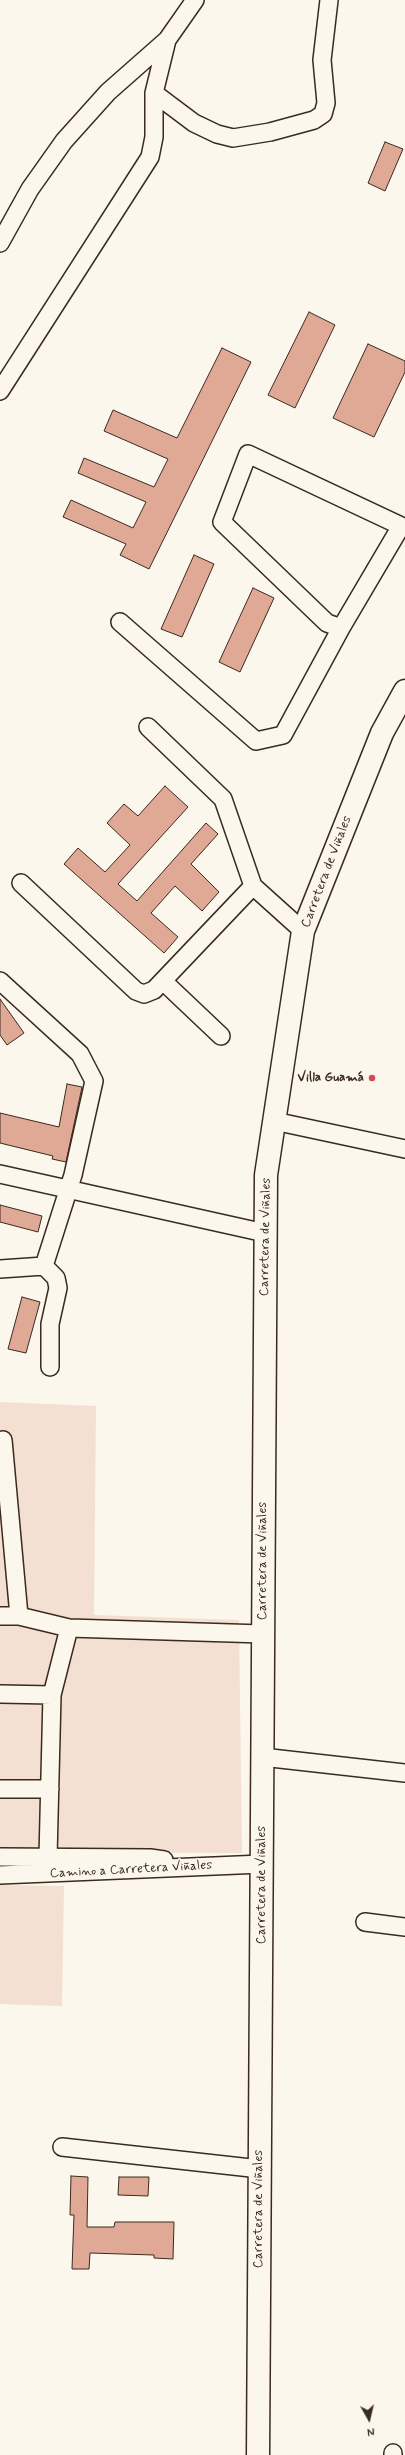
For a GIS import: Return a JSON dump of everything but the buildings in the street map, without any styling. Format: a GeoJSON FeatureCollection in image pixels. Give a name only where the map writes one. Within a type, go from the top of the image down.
{"type":"FeatureCollection","features":[{"type":"Feature","properties":{"kind":"main road","name":"Carretera de Viñales"},"geometry":{"type":"LineString","coordinates":[[258,2455],[266,1175],[303,931],[382,733],[405,691]]}},
{"type":"Feature","properties":{"kind":"street"},"geometry":{"type":"LineString","coordinates":[[0,243],[30,189],[64,141],[108,92],[167,40],[195,0]]}},
{"type":"Feature","properties":{"kind":"street"},"geometry":{"type":"LineString","coordinates":[[154,93],[194,123],[217,134],[233,138],[270,132],[314,120],[323,114],[326,103],[322,60],[329,0]]}},
{"type":"Feature","properties":{"kind":"street"},"geometry":{"type":"LineString","coordinates":[[0,391],[150,157],[154,137],[154,93],[167,40]]}},
{"type":"Feature","properties":{"kind":"street"},"geometry":{"type":"LineString","coordinates":[[120,622],[256,741],[283,734],[341,628],[403,527],[248,454],[222,522],[327,624],[341,628]]}},
{"type":"Feature","properties":{"kind":"street"},"geometry":{"type":"LineString","coordinates":[[148,727],[223,799],[253,886],[303,931]]}},
{"type":"Feature","properties":{"kind":"street"},"geometry":{"type":"LineString","coordinates":[[21,883],[139,993],[149,993],[163,981],[253,886]]}},
{"type":"Feature","properties":{"kind":"street"},"geometry":{"type":"LineString","coordinates":[[0,981],[80,1054],[94,1081],[69,1189],[44,1266]]}},
{"type":"Feature","properties":{"kind":"street"},"geometry":{"type":"LineString","coordinates":[[163,981],[221,1036]]}},
{"type":"Feature","properties":{"kind":"street"},"geometry":{"type":"LineString","coordinates":[[274,1121],[405,1149]]}},
{"type":"Feature","properties":{"kind":"street"},"geometry":{"type":"LineString","coordinates":[[0,1174],[265,1233]]}},
{"type":"Feature","properties":{"kind":"street"},"geometry":{"type":"LineString","coordinates":[[0,1269],[44,1266]]}},
{"type":"Feature","properties":{"kind":"street"},"geometry":{"type":"LineString","coordinates":[[44,1266],[58,1283],[50,1324],[50,1367]]}},
{"type":"Feature","properties":{"kind":"street"},"geometry":{"type":"LineString","coordinates":[[2,1440],[19,1616]]}},
{"type":"Feature","properties":{"kind":"street"},"geometry":{"type":"LineString","coordinates":[[0,1616],[19,1616],[69,1628],[263,1634]]}},
{"type":"Feature","properties":{"kind":"street"},"geometry":{"type":"LineString","coordinates":[[48,1857],[52,1694],[69,1628]]}},
{"type":"Feature","properties":{"kind":"street"},"geometry":{"type":"LineString","coordinates":[[0,1694],[52,1694]]}},
{"type":"Feature","properties":{"kind":"street"},"geometry":{"type":"LineString","coordinates":[[262,1757],[405,1773]]}},
{"type":"Feature","properties":{"kind":"street"},"geometry":{"type":"LineString","coordinates":[[0,1789],[50,1789]]}},
{"type":"Feature","properties":{"kind":"street"},"geometry":{"type":"LineString","coordinates":[[0,1857],[150,1858],[168,1861],[187,1868]]}},
{"type":"Feature","properties":{"kind":"street","name":"Camino a Carretera Viñales"},"geometry":{"type":"LineString","coordinates":[[0,1875],[262,1864]]}},
{"type":"Feature","properties":{"kind":"street"},"geometry":{"type":"LineString","coordinates":[[365,1922],[405,1927]]}},
{"type":"Feature","properties":{"kind":"street"},"geometry":{"type":"LineString","coordinates":[[62,2147],[260,2169]]}},
{"type":"Feature","properties":{"kind":"shaded area"},"geometry":{"type":"Polygon","coordinates":[[[0,1402],[96,1406],[94,1615],[239,1620],[242,1853],[0,1852],[0,1402]]]}},
{"type":"Feature","properties":{"kind":"shaded area"},"geometry":{"type":"Polygon","coordinates":[[[0,1885],[64,1886],[62,2006],[0,2004],[0,1885]]]}},
{"type":"Feature","properties":{"kind":"place","name":"Villa Guamá"},"geometry":{"type":"Point","coordinates":[372,1078]}}]}
